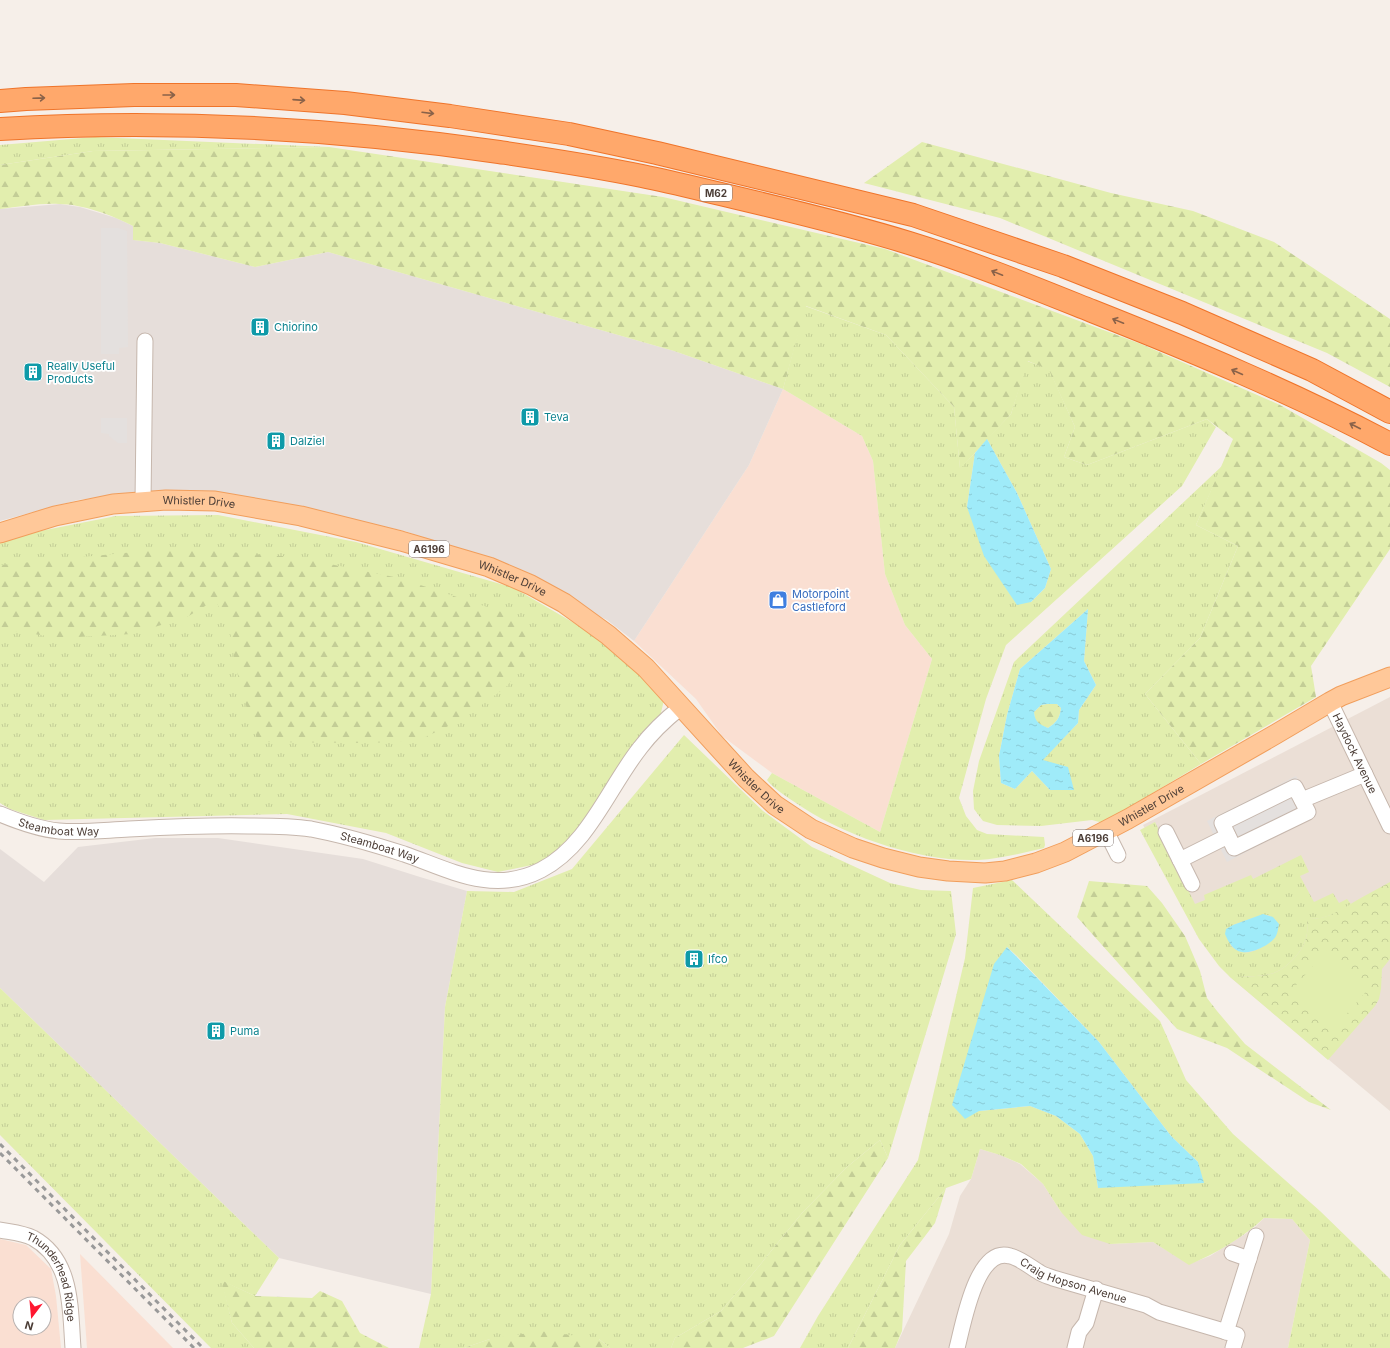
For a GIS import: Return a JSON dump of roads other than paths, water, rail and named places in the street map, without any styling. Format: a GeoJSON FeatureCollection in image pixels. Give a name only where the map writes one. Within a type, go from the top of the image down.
{"type":"FeatureCollection","features":[{"type":"Feature","properties":{"kind":"highway","name":"M62"},"geometry":{"type":"LineString","coordinates":[[0,101],[134,95],[236,96],[346,103],[450,116],[569,134],[657,153],[913,215],[1063,266],[1182,313],[1312,370],[1390,412]]}},
{"type":"Feature","properties":{"kind":"highway","name":"M62"},"geometry":{"type":"LineString","coordinates":[[0,130],[56,126],[203,125],[333,133],[447,145],[567,162],[643,176],[782,209],[908,243],[986,269],[1176,344],[1346,420],[1390,444]]}},
{"type":"Feature","properties":{"kind":"main road","name":"Whistler Drive"},"geometry":{"type":"LineString","coordinates":[[0,533],[55,516],[81,510],[143,501],[166,500],[215,502],[301,516],[401,541],[489,567],[531,585],[564,603],[608,635],[646,668],[746,778],[775,805],[811,829],[853,848],[883,858],[919,867],[948,871],[985,873],[1005,871],[1036,863],[1065,852],[1106,831],[1330,702],[1390,677]]}},
{"type":"Feature","properties":{"kind":"street"},"geometry":{"type":"LineString","coordinates":[[143,501],[145,341]]}},
{"type":"Feature","properties":{"kind":"street","name":"Haydock Avenue"},"geometry":{"type":"LineString","coordinates":[[1330,702],[1390,826]]}},
{"type":"Feature","properties":{"kind":"street","name":"Steamboat Way"},"geometry":{"type":"LineString","coordinates":[[0,814],[40,828],[60,831],[219,826],[274,826],[309,829],[361,840],[459,874],[494,881],[508,880],[522,877],[540,870],[559,860],[586,829],[640,748],[658,727],[681,706]]}},
{"type":"Feature","properties":{"kind":"street"},"geometry":{"type":"LineString","coordinates":[[1302,800],[1365,774]]}},
{"type":"Feature","properties":{"kind":"street"},"geometry":{"type":"LineString","coordinates":[[1295,787],[1308,812],[1234,848],[1228,836],[1222,824],[1295,787]]}},
{"type":"Feature","properties":{"kind":"street"},"geometry":{"type":"LineString","coordinates":[[1106,831],[1118,855]]}},
{"type":"Feature","properties":{"kind":"street"},"geometry":{"type":"LineString","coordinates":[[1166,832],[1192,884]]}},
{"type":"Feature","properties":{"kind":"street"},"geometry":{"type":"LineString","coordinates":[[1180,860],[1228,836]]}},
{"type":"Feature","properties":{"kind":"street","name":"Thunderhead Ridge"},"geometry":{"type":"LineString","coordinates":[[0,1230],[32,1238],[47,1249],[58,1262],[65,1278],[70,1297],[73,1348]]}},
{"type":"Feature","properties":{"kind":"street"},"geometry":{"type":"LineString","coordinates":[[1233,1348],[1237,1335],[1226,1332],[1256,1236]]}},
{"type":"Feature","properties":{"kind":"street"},"geometry":{"type":"LineString","coordinates":[[1232,1253],[1248,1259]]}},
{"type":"Feature","properties":{"kind":"street","name":"Craig Hopson Avenue"},"geometry":{"type":"LineString","coordinates":[[958,1348],[969,1299],[984,1266],[996,1256],[1004,1255],[1010,1256],[1040,1273],[1146,1305],[1159,1312],[1226,1332]]}},
{"type":"Feature","properties":{"kind":"street"},"geometry":{"type":"LineString","coordinates":[[1074,1348],[1079,1332],[1086,1323],[1096,1290]]}},
{"type":"Feature","properties":{"kind":"water"},"geometry":{"type":"Polygon","coordinates":[[[987,439],[1017,493],[1051,569],[1045,588],[1031,602],[1017,605],[984,556],[967,507],[975,453],[987,439]]]}},
{"type":"Feature","properties":{"kind":"water"},"geometry":{"type":"Polygon","coordinates":[[[1088,609],[1084,661],[1096,685],[1079,710],[1078,723],[1043,760],[1068,767],[1074,790],[1050,790],[1032,771],[1015,789],[1001,783],[999,756],[1007,715],[1020,669],[1088,609]],[[1057,704],[1041,705],[1034,712],[1035,718],[1038,722],[1048,728],[1053,724],[1059,717],[1061,708],[1057,704]]]}},
{"type":"Feature","properties":{"kind":"water"},"geometry":{"type":"Polygon","coordinates":[[[1263,914],[1273,917],[1279,924],[1277,934],[1274,939],[1266,946],[1251,952],[1242,952],[1233,948],[1225,934],[1226,929],[1263,914]]]}},
{"type":"Feature","properties":{"kind":"water"},"geometry":{"type":"Polygon","coordinates":[[[1007,947],[1099,1042],[1171,1136],[1198,1162],[1204,1183],[1098,1188],[1093,1156],[1080,1134],[1056,1116],[1030,1106],[979,1111],[965,1119],[952,1105],[994,964],[1007,947]]]}},
{"type":"Feature","properties":{"kind":"railway"},"geometry":{"type":"LineString","coordinates":[[0,1144],[203,1348]]}},
{"type":"Feature","properties":{"kind":"railway"},"geometry":{"type":"LineString","coordinates":[[0,1153],[194,1348]]}},
{"type":"Feature","properties":{"kind":"place","name":"Chiorino"},"geometry":{"type":"Point","coordinates":[260,327]}},
{"type":"Feature","properties":{"kind":"place","name":"Really Useful Products"},"geometry":{"type":"Point","coordinates":[33,372]}},
{"type":"Feature","properties":{"kind":"place","name":"Teva"},"geometry":{"type":"Point","coordinates":[530,417]}},
{"type":"Feature","properties":{"kind":"place","name":"Dalziel"},"geometry":{"type":"Point","coordinates":[276,441]}},
{"type":"Feature","properties":{"kind":"place","name":"Motorpoint Castleford"},"geometry":{"type":"Point","coordinates":[778,600]}},
{"type":"Feature","properties":{"kind":"place","name":"Ifco"},"geometry":{"type":"Point","coordinates":[694,959]}},
{"type":"Feature","properties":{"kind":"place","name":"Puma"},"geometry":{"type":"Point","coordinates":[216,1031]}}]}
